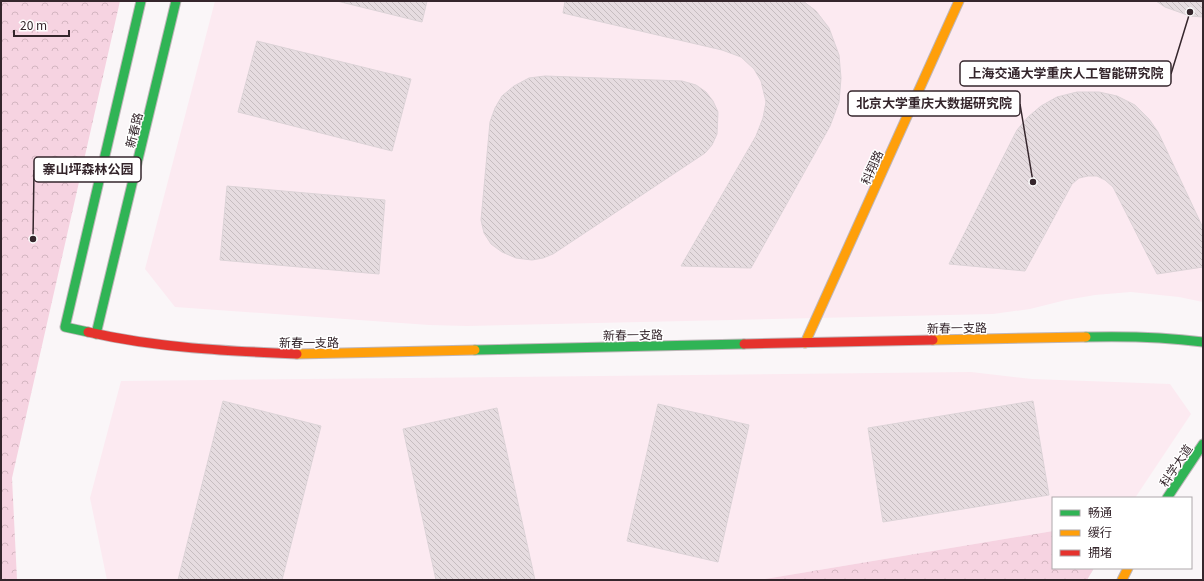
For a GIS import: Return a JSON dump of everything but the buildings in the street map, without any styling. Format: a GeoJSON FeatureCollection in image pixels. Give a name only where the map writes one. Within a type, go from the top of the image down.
{"type":"FeatureCollection","features":[{"type":"Feature","properties":{"kind":"street","name":"新春路"},"geometry":{"type":"LineString","coordinates":[[65,327],[142,1]]}},
{"type":"Feature","properties":{"kind":"street","name":"新春路"},"geometry":{"type":"LineString","coordinates":[[96,334],[176,1]]}},
{"type":"Feature","properties":{"kind":"street","name":"科翔路"},"geometry":{"type":"LineString","coordinates":[[805,343],[959,1]]}},
{"type":"Feature","properties":{"kind":"street","name":"新春一支路"},"geometry":{"type":"LineString","coordinates":[[65,327],[152,344],[214,350],[305,354],[1121,336],[1174,338],[1203,342]]}},
{"type":"Feature","properties":{"kind":"street","name":"科学大道"},"geometry":{"type":"LineString","coordinates":[[1169,497],[1203,444]]}},
{"type":"Feature","properties":{"kind":"street"},"geometry":{"type":"LineString","coordinates":[[1122,580],[1128,569]]}},
{"type":"Feature","properties":{"kind":"shaded area"},"geometry":{"type":"Polygon","coordinates":[[[215,1],[1203,1],[1203,302],[1179,297],[1131,292],[1095,295],[1066,300],[1030,309],[993,314],[467,326],[429,325],[175,307],[145,269],[215,1]]]}},
{"type":"Feature","properties":{"kind":"shaded area"},"geometry":{"type":"Polygon","coordinates":[[[971,372],[1032,379],[1170,384],[1191,414],[1136,497],[1052,497],[1052,531],[759,580],[107,580],[90,498],[121,381],[971,372]]]}},
{"type":"Feature","properties":{"kind":"green space"},"geometry":{"type":"Polygon","coordinates":[[[1,1],[120,1],[12,478],[17,580],[1,580],[1,1]]]}},
{"type":"Feature","properties":{"kind":"green space"},"geometry":{"type":"Polygon","coordinates":[[[1052,531],[1052,569],[1093,569],[1087,580],[759,580],[1052,531]]]}},
{"type":"Feature","properties":{"kind":"traffic: fast"},"geometry":{"type":"LineString","coordinates":[[88,332],[65,327],[141,1]]}},
{"type":"Feature","properties":{"kind":"traffic: fast"},"geometry":{"type":"LineString","coordinates":[[96,334],[176,1]]}},
{"type":"Feature","properties":{"kind":"traffic: fast"},"geometry":{"type":"LineString","coordinates":[[1086,337],[1144,337],[1203,342]]}},
{"type":"Feature","properties":{"kind":"traffic: fast"},"geometry":{"type":"LineString","coordinates":[[475,350],[744,344]]}},
{"type":"Feature","properties":{"kind":"traffic: fast"},"geometry":{"type":"LineString","coordinates":[[1168,497],[1203,444]]}},
{"type":"Feature","properties":{"kind":"traffic: slow"},"geometry":{"type":"LineString","coordinates":[[805,343],[959,1]]}},
{"type":"Feature","properties":{"kind":"traffic: slow"},"geometry":{"type":"LineString","coordinates":[[933,340],[1086,337]]}},
{"type":"Feature","properties":{"kind":"traffic: slow"},"geometry":{"type":"LineString","coordinates":[[297,354],[475,350]]}},
{"type":"Feature","properties":{"kind":"traffic: slow"},"geometry":{"type":"LineString","coordinates":[[1122,580],[1128,569]]}},
{"type":"Feature","properties":{"kind":"traffic: jam"},"geometry":{"type":"LineString","coordinates":[[88,332],[140,342],[192,348],[297,354]]}},
{"type":"Feature","properties":{"kind":"traffic: jam"},"geometry":{"type":"LineString","coordinates":[[744,344],[933,340]]}},
{"type":"Feature","properties":{"kind":"place","name":"上海交通大学重庆人工智能研究院"},"geometry":{"type":"Point","coordinates":[1190,12]}},
{"type":"Feature","properties":{"kind":"place","name":"北京大学重庆大数据研究院"},"geometry":{"type":"Point","coordinates":[1033,182]}},
{"type":"Feature","properties":{"kind":"place","name":"寨山坪森林公园"},"geometry":{"type":"Point","coordinates":[33,239]}}]}
